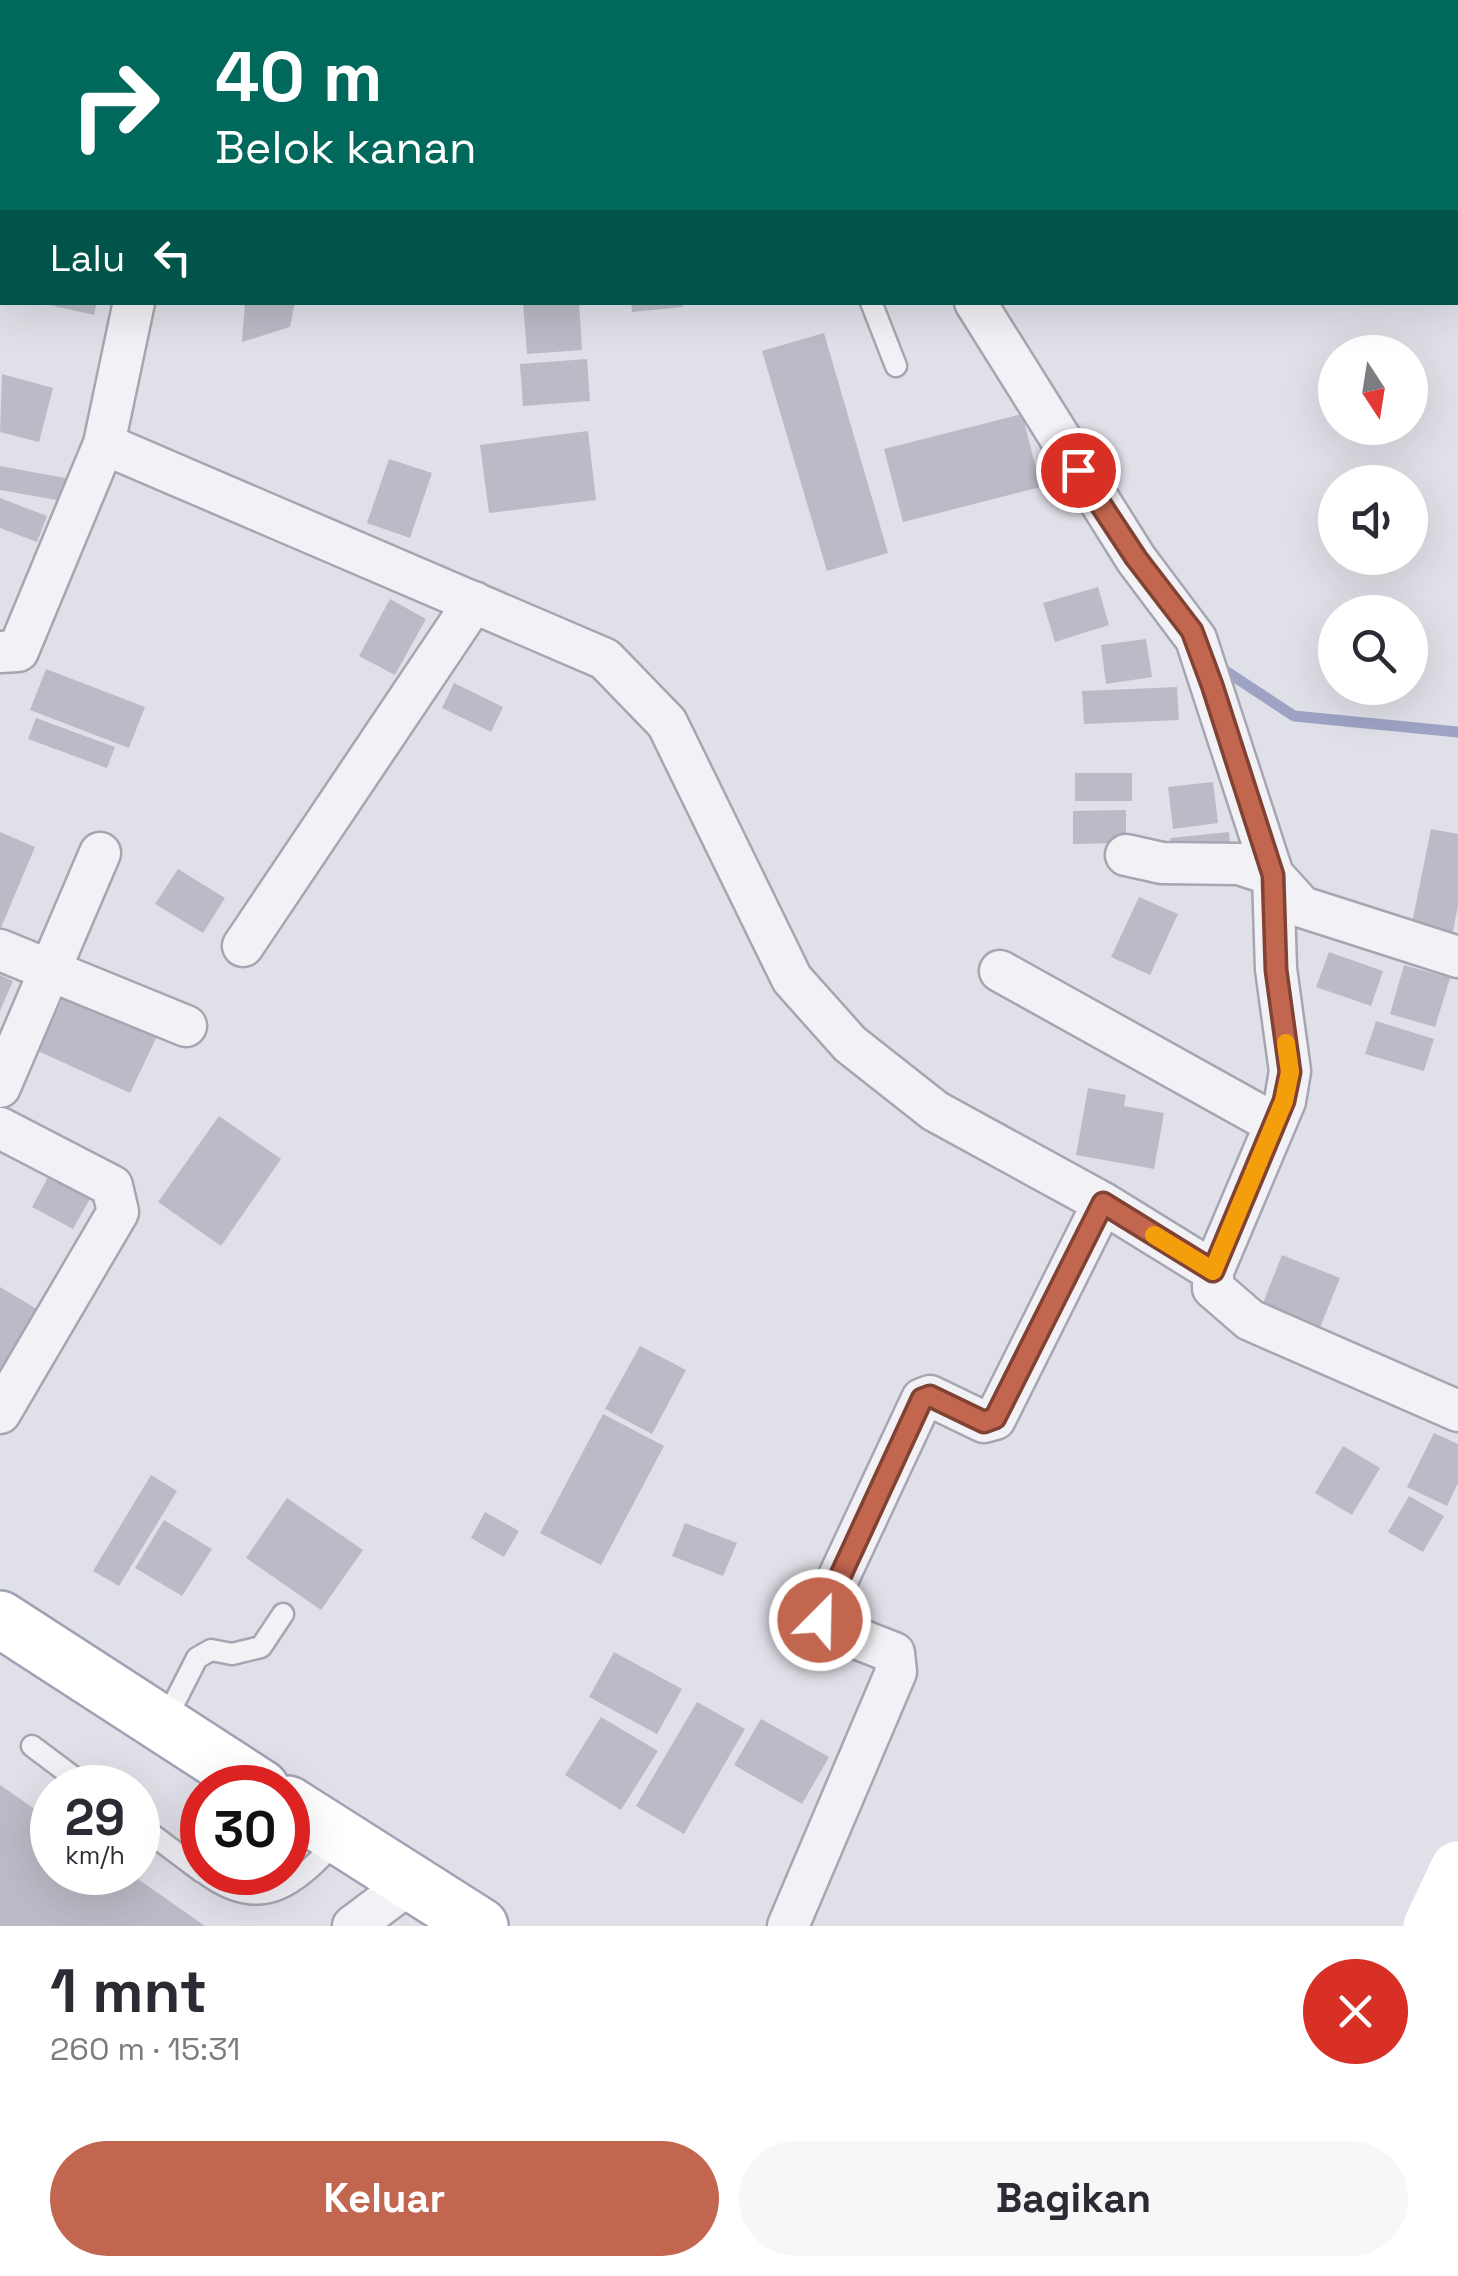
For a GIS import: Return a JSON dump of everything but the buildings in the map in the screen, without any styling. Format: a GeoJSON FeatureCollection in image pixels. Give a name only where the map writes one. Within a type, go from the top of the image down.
{"type":"FeatureCollection","features":[{"type":"Feature","properties":{"kind":"main road"},"geometry":{"type":"LineString","coordinates":[[0,1619],[226,1765]]}},
{"type":"Feature","properties":{"kind":"main road"},"geometry":{"type":"LineString","coordinates":[[310,1818],[480,1926]]}},
{"type":"Feature","properties":{"kind":"main road"},"geometry":{"type":"LineString","coordinates":[[1431,1926],[1458,1869]]}},
{"type":"Feature","properties":{"kind":"street"},"geometry":{"type":"LineString","coordinates":[[0,652],[18,651],[104,444],[133,305]]}},
{"type":"Feature","properties":{"kind":"street"},"geometry":{"type":"LineString","coordinates":[[977,305],[1083,477],[1201,655],[1273,875],[1276,970],[1290,1072],[1275,1124],[1213,1271],[1212,1288],[1250,1320],[1458,1412]]}},
{"type":"Feature","properties":{"kind":"street"},"geometry":{"type":"LineString","coordinates":[[104,444],[605,659],[666,723],[792,979],[850,1044],[934,1111],[1103,1203],[1213,1271]]}},
{"type":"Feature","properties":{"kind":"street"},"geometry":{"type":"LineString","coordinates":[[243,946],[474,602]]}},
{"type":"Feature","properties":{"kind":"street"},"geometry":{"type":"LineString","coordinates":[[0,1087],[100,854]]}},
{"type":"Feature","properties":{"kind":"street"},"geometry":{"type":"LineString","coordinates":[[1126,856],[1162,863],[1239,864],[1273,875],[1302,907],[1458,958]]}},
{"type":"Feature","properties":{"kind":"street"},"geometry":{"type":"LineString","coordinates":[[0,950],[186,1026]]}},
{"type":"Feature","properties":{"kind":"street"},"geometry":{"type":"LineString","coordinates":[[1000,972],[1275,1124]]}},
{"type":"Feature","properties":{"kind":"street"},"geometry":{"type":"LineString","coordinates":[[0,1128],[112,1186],[118,1212],[0,1413]]}},
{"type":"Feature","properties":{"kind":"street"},"geometry":{"type":"LineString","coordinates":[[788,1926],[896,1672],[894,1653],[823,1624],[821,1616],[922,1399],[930,1396],[984,1422],[995,1418],[1103,1203]]}},
{"type":"Feature","properties":{"kind":"street"},"geometry":{"type":"LineString","coordinates":[[354,1926],[410,1883]]}},
{"type":"Feature","properties":{"kind":"lane"},"geometry":{"type":"LineString","coordinates":[[872,305],[896,366]]}},
{"type":"Feature","properties":{"kind":"lane"},"geometry":{"type":"LineString","coordinates":[[164,1725],[198,1658],[211,1650],[232,1654],[260,1647],[283,1614]]}},
{"type":"Feature","properties":{"kind":"lane"},"geometry":{"type":"LineString","coordinates":[[32,1746],[57,1765]]}},
{"type":"Feature","properties":{"kind":"lane"},"geometry":{"type":"LineString","coordinates":[[310,1869],[340,1838]]}},
{"type":"Feature","properties":{"kind":"waterway"},"geometry":{"type":"LineString","coordinates":[[1218,666],[1294,716],[1458,732]]}},
{"type":"Feature","properties":{"kind":"slow traffic"},"geometry":{"type":"LineString","coordinates":[[1154,1235],[1213,1271],[1284,1101],[1290,1072],[1286,1043]]}},
{"type":"Feature","properties":{"kind":"route"},"geometry":{"type":"LineString","coordinates":[[820,1620],[922,1399],[930,1396],[984,1422],[995,1418],[1103,1203],[1213,1271],[1284,1101],[1290,1072],[1276,970],[1273,875],[1212,685],[1192,631],[1136,558],[1078,470]]}}]}
